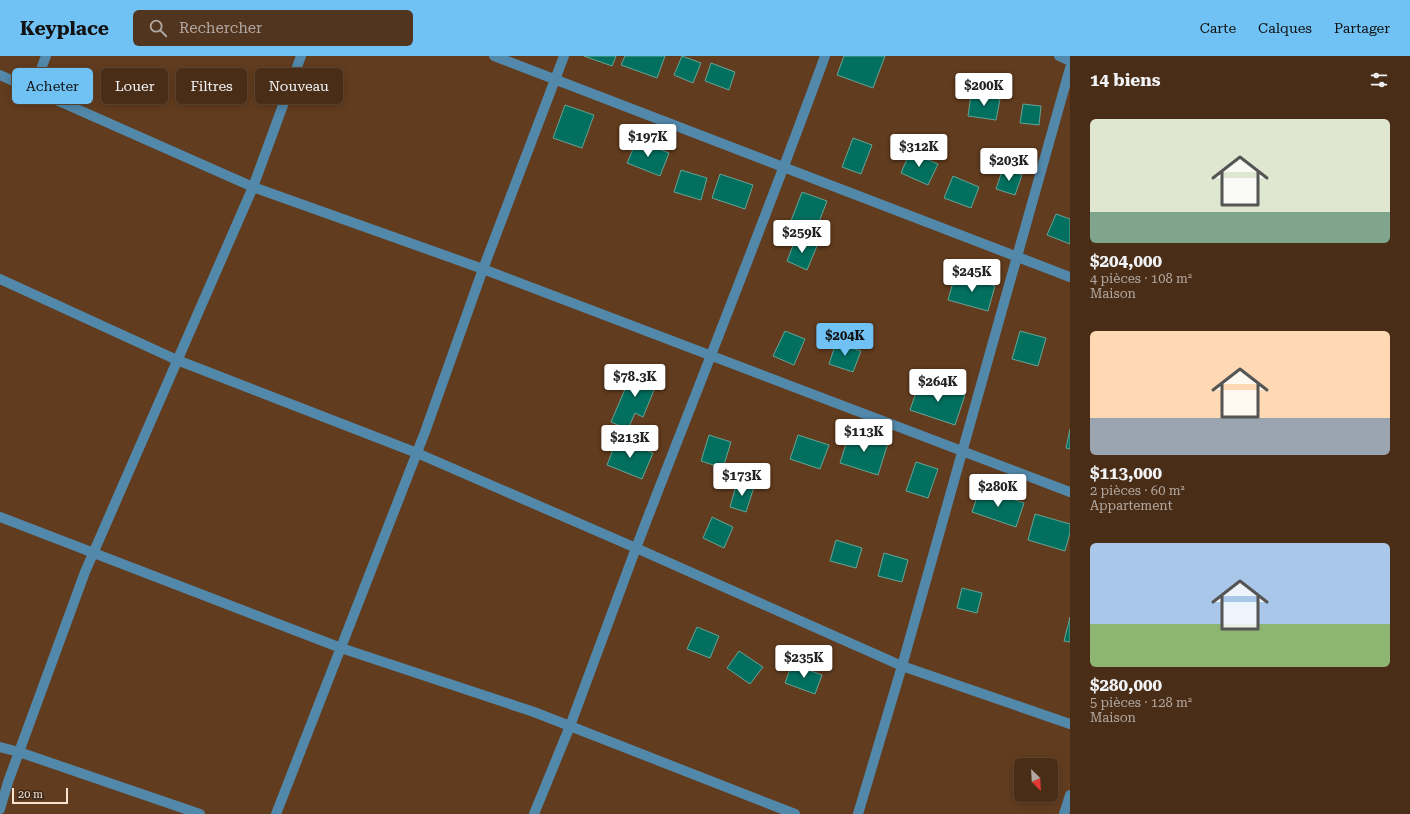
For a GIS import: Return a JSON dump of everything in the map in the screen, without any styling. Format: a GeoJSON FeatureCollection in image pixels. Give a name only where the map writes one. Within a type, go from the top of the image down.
{"type":"FeatureCollection","features":[{"type":"Feature","properties":{"kind":"street"},"geometry":{"type":"LineString","coordinates":[[42,68],[46,56]]}},
{"type":"Feature","properties":{"kind":"street"},"geometry":{"type":"LineString","coordinates":[[0,809],[19,752],[94,552],[253,187],[301,56]]}},
{"type":"Feature","properties":{"kind":"street"},"geometry":{"type":"LineString","coordinates":[[494,56],[1070,278]]}},
{"type":"Feature","properties":{"kind":"street"},"geometry":{"type":"LineString","coordinates":[[276,814],[417,453],[483,268],[564,56]]}},
{"type":"Feature","properties":{"kind":"street"},"geometry":{"type":"LineString","coordinates":[[534,814],[570,726],[710,355],[785,167],[825,56]]}},
{"type":"Feature","properties":{"kind":"street"},"geometry":{"type":"LineString","coordinates":[[1059,56],[1070,61]]}},
{"type":"Feature","properties":{"kind":"street"},"geometry":{"type":"LineString","coordinates":[[858,814],[902,666],[1070,68]]}},
{"type":"Feature","properties":{"kind":"street"},"geometry":{"type":"LineString","coordinates":[[0,75],[12,80]]}},
{"type":"Feature","properties":{"kind":"street"},"geometry":{"type":"LineString","coordinates":[[66,104],[253,187],[483,268],[1070,492]]}},
{"type":"Feature","properties":{"kind":"street"},"geometry":{"type":"LineString","coordinates":[[0,279],[177,360],[417,453],[902,666],[1070,724]]}},
{"type":"Feature","properties":{"kind":"street"},"geometry":{"type":"LineString","coordinates":[[0,517],[341,648],[534,712],[796,814]]}},
{"type":"Feature","properties":{"kind":"street"},"geometry":{"type":"LineString","coordinates":[[0,747],[19,752],[200,814]]}},
{"type":"Feature","properties":{"kind":"street"},"geometry":{"type":"LineString","coordinates":[[1064,814],[1070,796]]}},
{"type":"Feature","properties":{"kind":"building"},"geometry":{"type":"Polygon","coordinates":[[[584,56],[616,56],[612,66],[584,56]]]}},
{"type":"Feature","properties":{"kind":"building"},"geometry":{"type":"Polygon","coordinates":[[[625,56],[665,56],[657,78],[621,65],[625,56]]]}},
{"type":"Feature","properties":{"kind":"building"},"geometry":{"type":"Polygon","coordinates":[[[682,56],[701,63],[693,83],[674,75],[682,56]]]}},
{"type":"Feature","properties":{"kind":"building"},"geometry":{"type":"Polygon","coordinates":[[[844,56],[885,56],[873,88],[837,75],[844,56]]]}},
{"type":"Feature","properties":{"kind":"building"},"geometry":{"type":"Polygon","coordinates":[[[711,63],[735,72],[729,90],[705,81],[711,63]]]}},
{"type":"Feature","properties":{"kind":"building"},"geometry":{"type":"Polygon","coordinates":[[[971,95],[1000,99],[996,120],[968,116],[971,95]]]}},
{"type":"Feature","properties":{"kind":"building"},"geometry":{"type":"Polygon","coordinates":[[[1023,104],[1041,106],[1039,125],[1020,123],[1023,104]]]}},
{"type":"Feature","properties":{"kind":"building"},"geometry":{"type":"Polygon","coordinates":[[[565,105],[594,115],[582,148],[553,138],[565,105]]]}},
{"type":"Feature","properties":{"kind":"building"},"geometry":{"type":"Polygon","coordinates":[[[853,138],[872,145],[861,174],[842,167],[853,138]]]}},
{"type":"Feature","properties":{"kind":"building"},"geometry":{"type":"Polygon","coordinates":[[[637,140],[669,153],[660,176],[627,163],[637,140]]]}},
{"type":"Feature","properties":{"kind":"building"},"geometry":{"type":"Polygon","coordinates":[[[910,152],[938,164],[928,185],[901,173],[910,152]]]}},
{"type":"Feature","properties":{"kind":"building"},"geometry":{"type":"Polygon","coordinates":[[[1003,168],[1022,175],[1015,195],[996,189],[1003,168]]]}},
{"type":"Feature","properties":{"kind":"building"},"geometry":{"type":"Polygon","coordinates":[[[681,170],[707,178],[701,200],[674,192],[681,170]]]}},
{"type":"Feature","properties":{"kind":"building"},"geometry":{"type":"Polygon","coordinates":[[[720,174],[753,185],[745,209],[712,198],[720,174]]]}},
{"type":"Feature","properties":{"kind":"building"},"geometry":{"type":"Polygon","coordinates":[[[953,176],[979,187],[971,208],[944,198],[953,176]]]}},
{"type":"Feature","properties":{"kind":"building"},"geometry":{"type":"Polygon","coordinates":[[[802,192],[827,201],[814,235],[789,226],[802,192]]]}},
{"type":"Feature","properties":{"kind":"building"},"geometry":{"type":"Polygon","coordinates":[[[1056,214],[1070,219],[1070,244],[1047,235],[1056,214]]]}},
{"type":"Feature","properties":{"kind":"building"},"geometry":{"type":"Polygon","coordinates":[[[796,238],[817,246],[807,270],[787,261],[796,238]]]}},
{"type":"Feature","properties":{"kind":"building"},"geometry":{"type":"Polygon","coordinates":[[[955,275],[995,286],[988,311],[948,300],[955,275]]]}},
{"type":"Feature","properties":{"kind":"building"},"geometry":{"type":"Polygon","coordinates":[[[785,331],[805,339],[794,365],[773,356],[785,331]]]}},
{"type":"Feature","properties":{"kind":"building"},"geometry":{"type":"Polygon","coordinates":[[[1020,331],[1046,338],[1038,366],[1012,359],[1020,331]]]}},
{"type":"Feature","properties":{"kind":"building"},"geometry":{"type":"Polygon","coordinates":[[[836,343],[861,351],[853,372],[829,364],[836,343]]]}},
{"type":"Feature","properties":{"kind":"building"},"geometry":{"type":"Polygon","coordinates":[[[634,368],[659,378],[643,417],[635,413],[628,429],[611,422],[634,368]]]}},
{"type":"Feature","properties":{"kind":"building"},"geometry":{"type":"Polygon","coordinates":[[[920,381],[965,395],[955,425],[910,410],[920,381]]]}},
{"type":"Feature","properties":{"kind":"building"},"geometry":{"type":"Polygon","coordinates":[[[1070,429],[1070,449],[1066,448],[1070,429]]]}},
{"type":"Feature","properties":{"kind":"building"},"geometry":{"type":"Polygon","coordinates":[[[850,431],[888,443],[878,475],[840,463],[850,431]]]}},
{"type":"Feature","properties":{"kind":"building"},"geometry":{"type":"Polygon","coordinates":[[[709,435],[731,442],[723,468],[701,461],[709,435]]]}},
{"type":"Feature","properties":{"kind":"building"},"geometry":{"type":"Polygon","coordinates":[[[798,435],[829,445],[820,469],[790,459],[798,435]]]}},
{"type":"Feature","properties":{"kind":"building"},"geometry":{"type":"Polygon","coordinates":[[[617,439],[653,453],[642,479],[607,465],[617,439]]]}},
{"type":"Feature","properties":{"kind":"building"},"geometry":{"type":"Polygon","coordinates":[[[916,462],[938,469],[928,498],[906,491],[916,462]]]}},
{"type":"Feature","properties":{"kind":"building"},"geometry":{"type":"Polygon","coordinates":[[[737,482],[754,487],[746,512],[730,507],[737,482]]]}},
{"type":"Feature","properties":{"kind":"building"},"geometry":{"type":"Polygon","coordinates":[[[980,488],[1024,503],[1016,527],[972,512],[980,488]]]}},
{"type":"Feature","properties":{"kind":"building"},"geometry":{"type":"Polygon","coordinates":[[[1035,514],[1070,524],[1070,533],[1065,551],[1028,540],[1035,514]]]}},
{"type":"Feature","properties":{"kind":"building"},"geometry":{"type":"Polygon","coordinates":[[[712,517],[733,527],[724,548],[703,538],[712,517]]]}},
{"type":"Feature","properties":{"kind":"building"},"geometry":{"type":"Polygon","coordinates":[[[836,540],[862,548],[856,568],[830,561],[836,540]]]}},
{"type":"Feature","properties":{"kind":"building"},"geometry":{"type":"Polygon","coordinates":[[[884,553],[908,560],[902,582],[878,576],[884,553]]]}},
{"type":"Feature","properties":{"kind":"building"},"geometry":{"type":"Polygon","coordinates":[[[962,588],[982,593],[977,613],[957,608],[962,588]]]}},
{"type":"Feature","properties":{"kind":"building"},"geometry":{"type":"Polygon","coordinates":[[[1070,617],[1070,642],[1064,641],[1070,617]]]}},
{"type":"Feature","properties":{"kind":"building"},"geometry":{"type":"Polygon","coordinates":[[[697,627],[719,636],[710,658],[687,649],[697,627]]]}},
{"type":"Feature","properties":{"kind":"building"},"geometry":{"type":"Polygon","coordinates":[[[739,651],[763,667],[750,684],[727,668],[739,651]]]}},
{"type":"Feature","properties":{"kind":"building"},"geometry":{"type":"Polygon","coordinates":[[[792,664],[822,675],[815,694],[785,683],[792,664]]]}}]}
